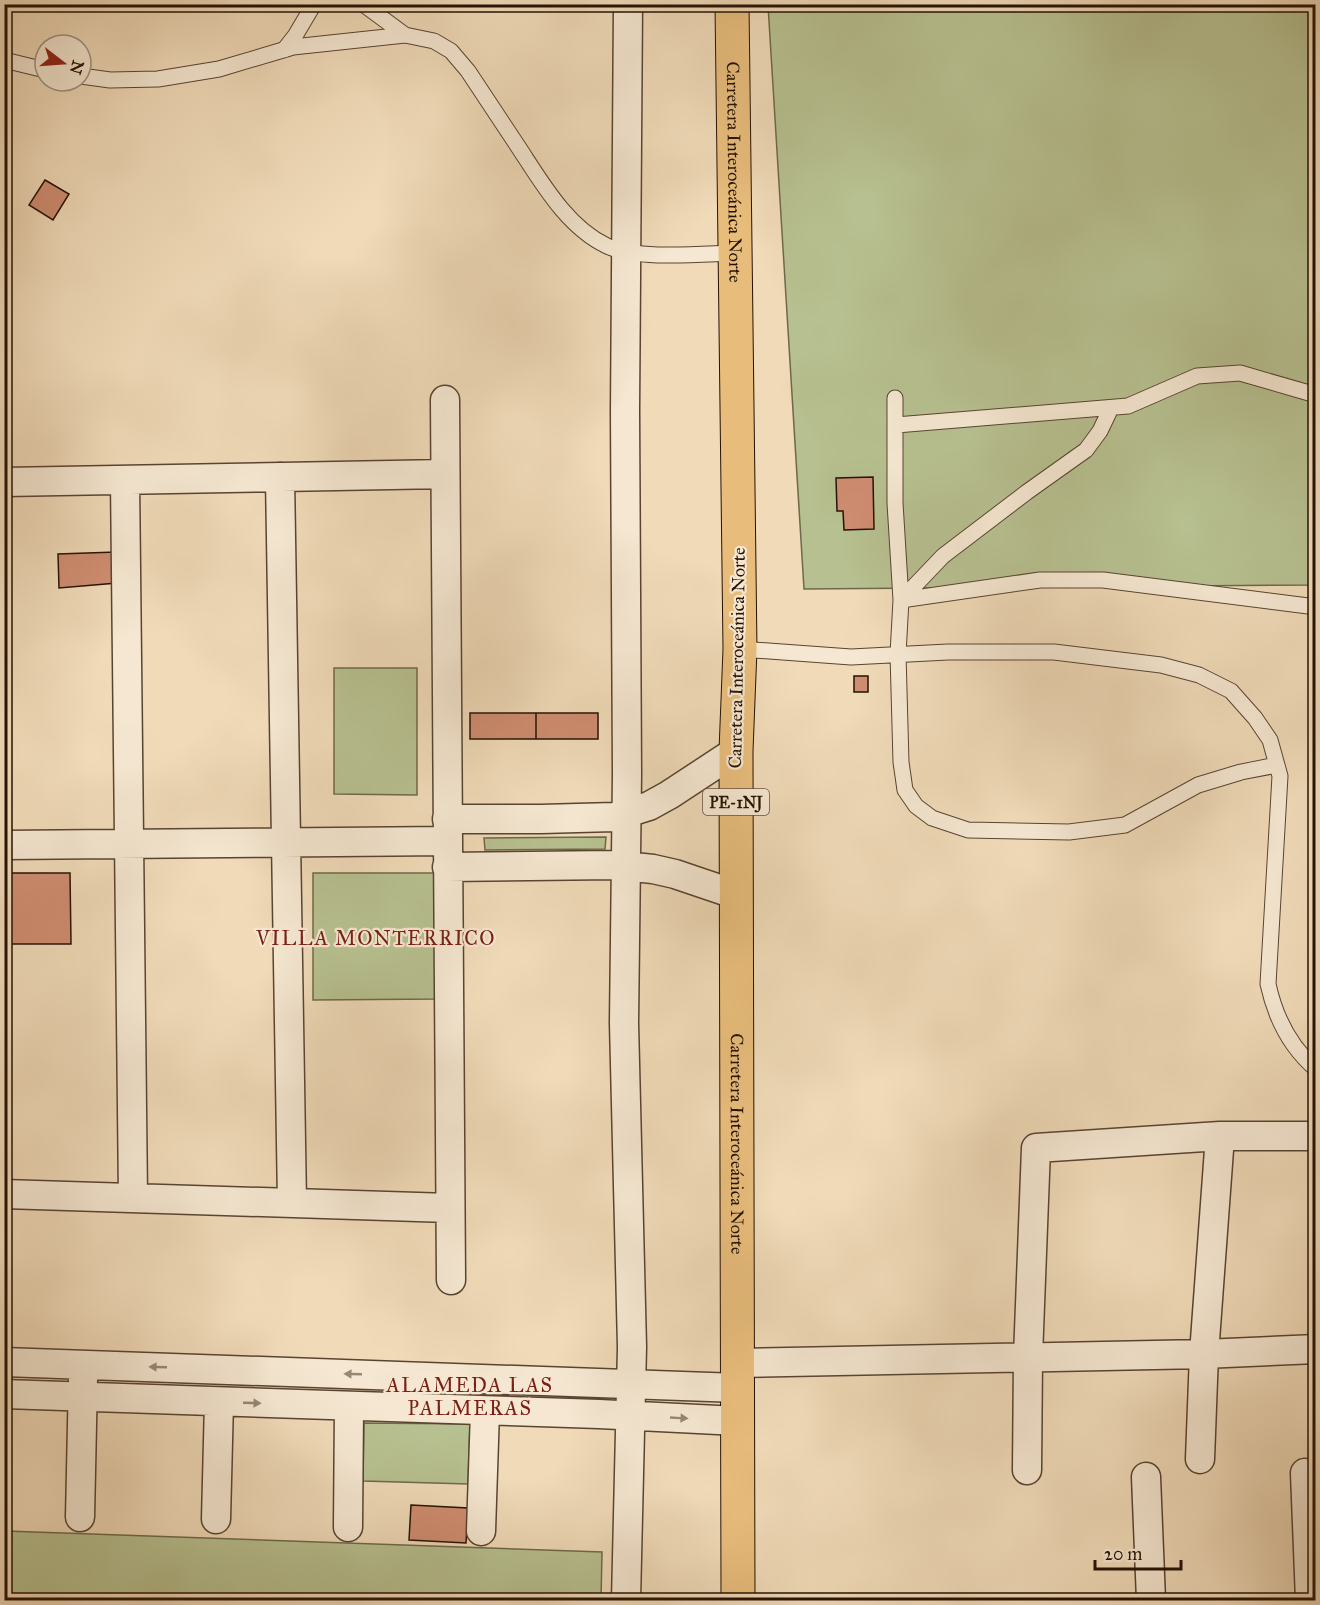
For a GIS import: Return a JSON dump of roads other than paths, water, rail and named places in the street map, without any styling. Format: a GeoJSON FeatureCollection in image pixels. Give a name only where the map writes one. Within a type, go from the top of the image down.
{"type":"FeatureCollection","features":[{"type":"Feature","properties":{"kind":"highway","name":"Carretera Interoceánica Norte"},"geometry":{"type":"LineString","coordinates":[[732,4],[740,649],[736,751],[738,1600]]}},
{"type":"Feature","properties":{"kind":"street"},"geometry":{"type":"LineString","coordinates":[[626,1600],[631,1384],[624,1023],[627,813],[628,4]]}},
{"type":"Feature","properties":{"kind":"street"},"geometry":{"type":"LineString","coordinates":[[445,400],[451,1280]]}},
{"type":"Feature","properties":{"kind":"street"},"geometry":{"type":"LineString","coordinates":[[4,482],[445,474]]}},
{"type":"Feature","properties":{"kind":"street"},"geometry":{"type":"LineString","coordinates":[[280,477],[292,1203]]}},
{"type":"Feature","properties":{"kind":"street"},"geometry":{"type":"LineString","coordinates":[[125,480],[133,1198]]}},
{"type":"Feature","properties":{"kind":"street"},"geometry":{"type":"LineString","coordinates":[[447,842],[542,819],[614,817],[627,813],[649,806],[669,795],[736,751]]}},
{"type":"Feature","properties":{"kind":"street"},"geometry":{"type":"LineString","coordinates":[[4,845],[447,842],[653,869],[737,895]]}},
{"type":"Feature","properties":{"kind":"street"},"geometry":{"type":"LineString","coordinates":[[1028,1470],[1028,1357],[1036,1148],[1220,1137],[1316,1136]]}},
{"type":"Feature","properties":{"kind":"street"},"geometry":{"type":"LineString","coordinates":[[1200,1459],[1204,1354],[1220,1137]]}},
{"type":"Feature","properties":{"kind":"street"},"geometry":{"type":"LineString","coordinates":[[4,1194],[449,1208]]}},
{"type":"Feature","properties":{"kind":"street"},"geometry":{"type":"LineString","coordinates":[[4,1362],[631,1384],[1028,1357],[1204,1354],[1316,1349]]}},
{"type":"Feature","properties":{"kind":"street"},"geometry":{"type":"LineString","coordinates":[[80,1517],[84,1364]]}},
{"type":"Feature","properties":{"kind":"street"},"geometry":{"type":"LineString","coordinates":[[4,1394],[738,1421]]}},
{"type":"Feature","properties":{"kind":"street"},"geometry":{"type":"LineString","coordinates":[[216,1519],[219,1402]]}},
{"type":"Feature","properties":{"kind":"street"},"geometry":{"type":"LineString","coordinates":[[348,1527],[349,1406]]}},
{"type":"Feature","properties":{"kind":"street"},"geometry":{"type":"LineString","coordinates":[[481,1531],[485,1411]]}},
{"type":"Feature","properties":{"kind":"street"},"geometry":{"type":"LineString","coordinates":[[1146,1477],[1150,1600]]}},
{"type":"Feature","properties":{"kind":"street"},"geometry":{"type":"LineString","coordinates":[[1309,1484],[1310,1600]]}},
{"type":"Feature","properties":{"kind":"lane"},"geometry":{"type":"LineString","coordinates":[[284,50],[314,4]]}},
{"type":"Feature","properties":{"kind":"lane"},"geometry":{"type":"LineString","coordinates":[[363,4],[405,34]]}},
{"type":"Feature","properties":{"kind":"lane"},"geometry":{"type":"LineString","coordinates":[[93,78],[110,80],[158,79],[219,69],[293,47],[405,34],[434,41],[451,51],[468,71],[559,206],[579,228],[608,246],[628,251],[663,255],[735,253]]}},
{"type":"Feature","properties":{"kind":"lane"},"geometry":{"type":"LineString","coordinates":[[4,60],[33,67]]}},
{"type":"Feature","properties":{"kind":"lane"},"geometry":{"type":"LineString","coordinates":[[896,425],[1128,406],[1197,376],[1240,373],[1316,395]]}},
{"type":"Feature","properties":{"kind":"lane"},"geometry":{"type":"LineString","coordinates":[[895,398],[895,503],[901,600],[898,654],[901,762],[905,790],[916,806],[932,818],[968,830],[1069,832],[1125,825],[1198,785],[1241,772],[1277,765]]}},
{"type":"Feature","properties":{"kind":"lane"},"geometry":{"type":"LineString","coordinates":[[901,600],[943,556],[1026,492],[1086,450],[1100,431],[1111,408]]}},
{"type":"Feature","properties":{"kind":"lane"},"geometry":{"type":"LineString","coordinates":[[901,600],[1040,580],[1103,580],[1316,607]]}},
{"type":"Feature","properties":{"kind":"lane"},"geometry":{"type":"LineString","coordinates":[[740,649],[851,657],[988,651],[1054,652],[1161,665],[1199,675],[1232,691],[1270,740],[1280,776],[1268,984],[1273,1008],[1304,1059],[1316,1069]]}},
{"type":"Feature","properties":{"kind":"district","name":"VILLA MONTERRICO"},"geometry":{"type":"Point","coordinates":[376,938]}},
{"type":"Feature","properties":{"kind":"district","name":"ALAMEDA LAS PALMERAS"},"geometry":{"type":"Point","coordinates":[470,1396]}}]}
